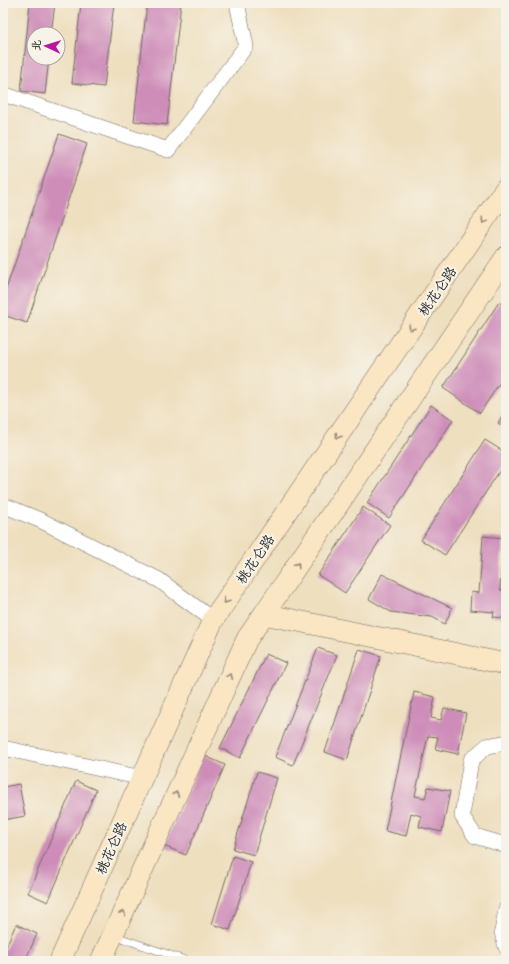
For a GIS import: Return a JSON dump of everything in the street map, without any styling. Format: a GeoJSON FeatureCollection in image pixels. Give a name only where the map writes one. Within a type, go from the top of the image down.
{"type":"FeatureCollection","features":[{"type":"Feature","properties":{"kind":"main road","name":"桃花仑路"},"geometry":{"type":"LineString","coordinates":[[60,961],[213,620],[506,188]]}},
{"type":"Feature","properties":{"kind":"main road"},"geometry":{"type":"LineString","coordinates":[[101,961],[247,639],[506,257]]}},
{"type":"Feature","properties":{"kind":"main road"},"geometry":{"type":"LineString","coordinates":[[264,614],[506,664]]}},
{"type":"Feature","properties":{"kind":"street"},"geometry":{"type":"LineString","coordinates":[[3,94],[168,150],[246,46],[236,3]]}},
{"type":"Feature","properties":{"kind":"street"},"geometry":{"type":"LineString","coordinates":[[3,505],[42,521],[158,580],[213,620]]}},
{"type":"Feature","properties":{"kind":"street"},"geometry":{"type":"LineString","coordinates":[[506,744],[504,743],[487,746],[471,760],[462,816],[475,836],[506,844]]}},
{"type":"Feature","properties":{"kind":"street"},"geometry":{"type":"LineString","coordinates":[[3,748],[142,778]]}},
{"type":"Feature","properties":{"kind":"street"},"geometry":{"type":"LineString","coordinates":[[506,909],[502,932],[506,947]]}},
{"type":"Feature","properties":{"kind":"lane"},"geometry":{"type":"LineString","coordinates":[[113,935],[188,961]]}},
{"type":"Feature","properties":{"kind":"building"},"geometry":{"type":"Polygon","coordinates":[[[30,3],[55,3],[52,26],[28,26],[30,3]]]}},
{"type":"Feature","properties":{"kind":"building"},"geometry":{"type":"Polygon","coordinates":[[[81,3],[114,3],[104,87],[72,83],[81,3]]]}},
{"type":"Feature","properties":{"kind":"building"},"geometry":{"type":"Polygon","coordinates":[[[147,3],[181,3],[167,125],[134,121],[147,3]]]}},
{"type":"Feature","properties":{"kind":"building"},"geometry":{"type":"Polygon","coordinates":[[[26,42],[26,66],[48,66],[45,94],[21,91],[26,42]]]}},
{"type":"Feature","properties":{"kind":"building"},"geometry":{"type":"Polygon","coordinates":[[[59,134],[87,144],[27,323],[3,315],[3,298],[59,134]]]}},
{"type":"Feature","properties":{"kind":"building"},"geometry":{"type":"Polygon","coordinates":[[[499,302],[506,307],[506,373],[480,413],[443,388],[499,302]]]}},
{"type":"Feature","properties":{"kind":"building"},"geometry":{"type":"Polygon","coordinates":[[[431,405],[453,420],[389,518],[367,503],[431,405]]]}},
{"type":"Feature","properties":{"kind":"building"},"geometry":{"type":"Polygon","coordinates":[[[506,410],[506,428],[498,423],[506,410]]]}},
{"type":"Feature","properties":{"kind":"building"},"geometry":{"type":"Polygon","coordinates":[[[485,440],[506,453],[506,461],[445,555],[421,540],[485,440]]]}},
{"type":"Feature","properties":{"kind":"building"},"geometry":{"type":"Polygon","coordinates":[[[363,507],[390,525],[345,593],[318,575],[363,507]]]}},
{"type":"Feature","properties":{"kind":"building"},"geometry":{"type":"Polygon","coordinates":[[[483,536],[503,538],[500,590],[506,591],[506,618],[493,617],[494,612],[470,610],[471,592],[479,593],[483,536]]]}},
{"type":"Feature","properties":{"kind":"building"},"geometry":{"type":"Polygon","coordinates":[[[382,574],[452,608],[445,624],[432,617],[391,612],[369,599],[382,574]]]}},
{"type":"Feature","properties":{"kind":"building"},"geometry":{"type":"Polygon","coordinates":[[[318,648],[337,655],[293,765],[275,757],[318,648]]]}},
{"type":"Feature","properties":{"kind":"building"},"geometry":{"type":"Polygon","coordinates":[[[359,649],[381,656],[347,760],[325,752],[359,649]]]}},
{"type":"Feature","properties":{"kind":"building"},"geometry":{"type":"Polygon","coordinates":[[[266,654],[286,663],[240,758],[220,748],[266,654]]]}},
{"type":"Feature","properties":{"kind":"building"},"geometry":{"type":"Polygon","coordinates":[[[414,692],[435,697],[431,718],[441,720],[444,708],[466,713],[458,754],[435,749],[438,737],[428,736],[415,796],[425,798],[428,787],[450,791],[442,832],[419,827],[421,816],[411,813],[406,836],[385,831],[414,692]]]}},
{"type":"Feature","properties":{"kind":"building"},"geometry":{"type":"Polygon","coordinates":[[[203,755],[225,765],[186,855],[164,846],[203,755]]]}},
{"type":"Feature","properties":{"kind":"building"},"geometry":{"type":"Polygon","coordinates":[[[257,772],[277,778],[254,855],[233,849],[257,772]]]}},
{"type":"Feature","properties":{"kind":"building"},"geometry":{"type":"Polygon","coordinates":[[[76,781],[96,790],[48,902],[28,893],[76,781]]]}},
{"type":"Feature","properties":{"kind":"building"},"geometry":{"type":"Polygon","coordinates":[[[19,784],[25,816],[3,820],[3,787],[19,784]]]}},
{"type":"Feature","properties":{"kind":"building"},"geometry":{"type":"Polygon","coordinates":[[[233,856],[251,862],[230,930],[212,924],[233,856]]]}},
{"type":"Feature","properties":{"kind":"building"},"geometry":{"type":"Polygon","coordinates":[[[16,924],[37,934],[25,961],[3,961],[3,954],[16,924]]]}}]}
